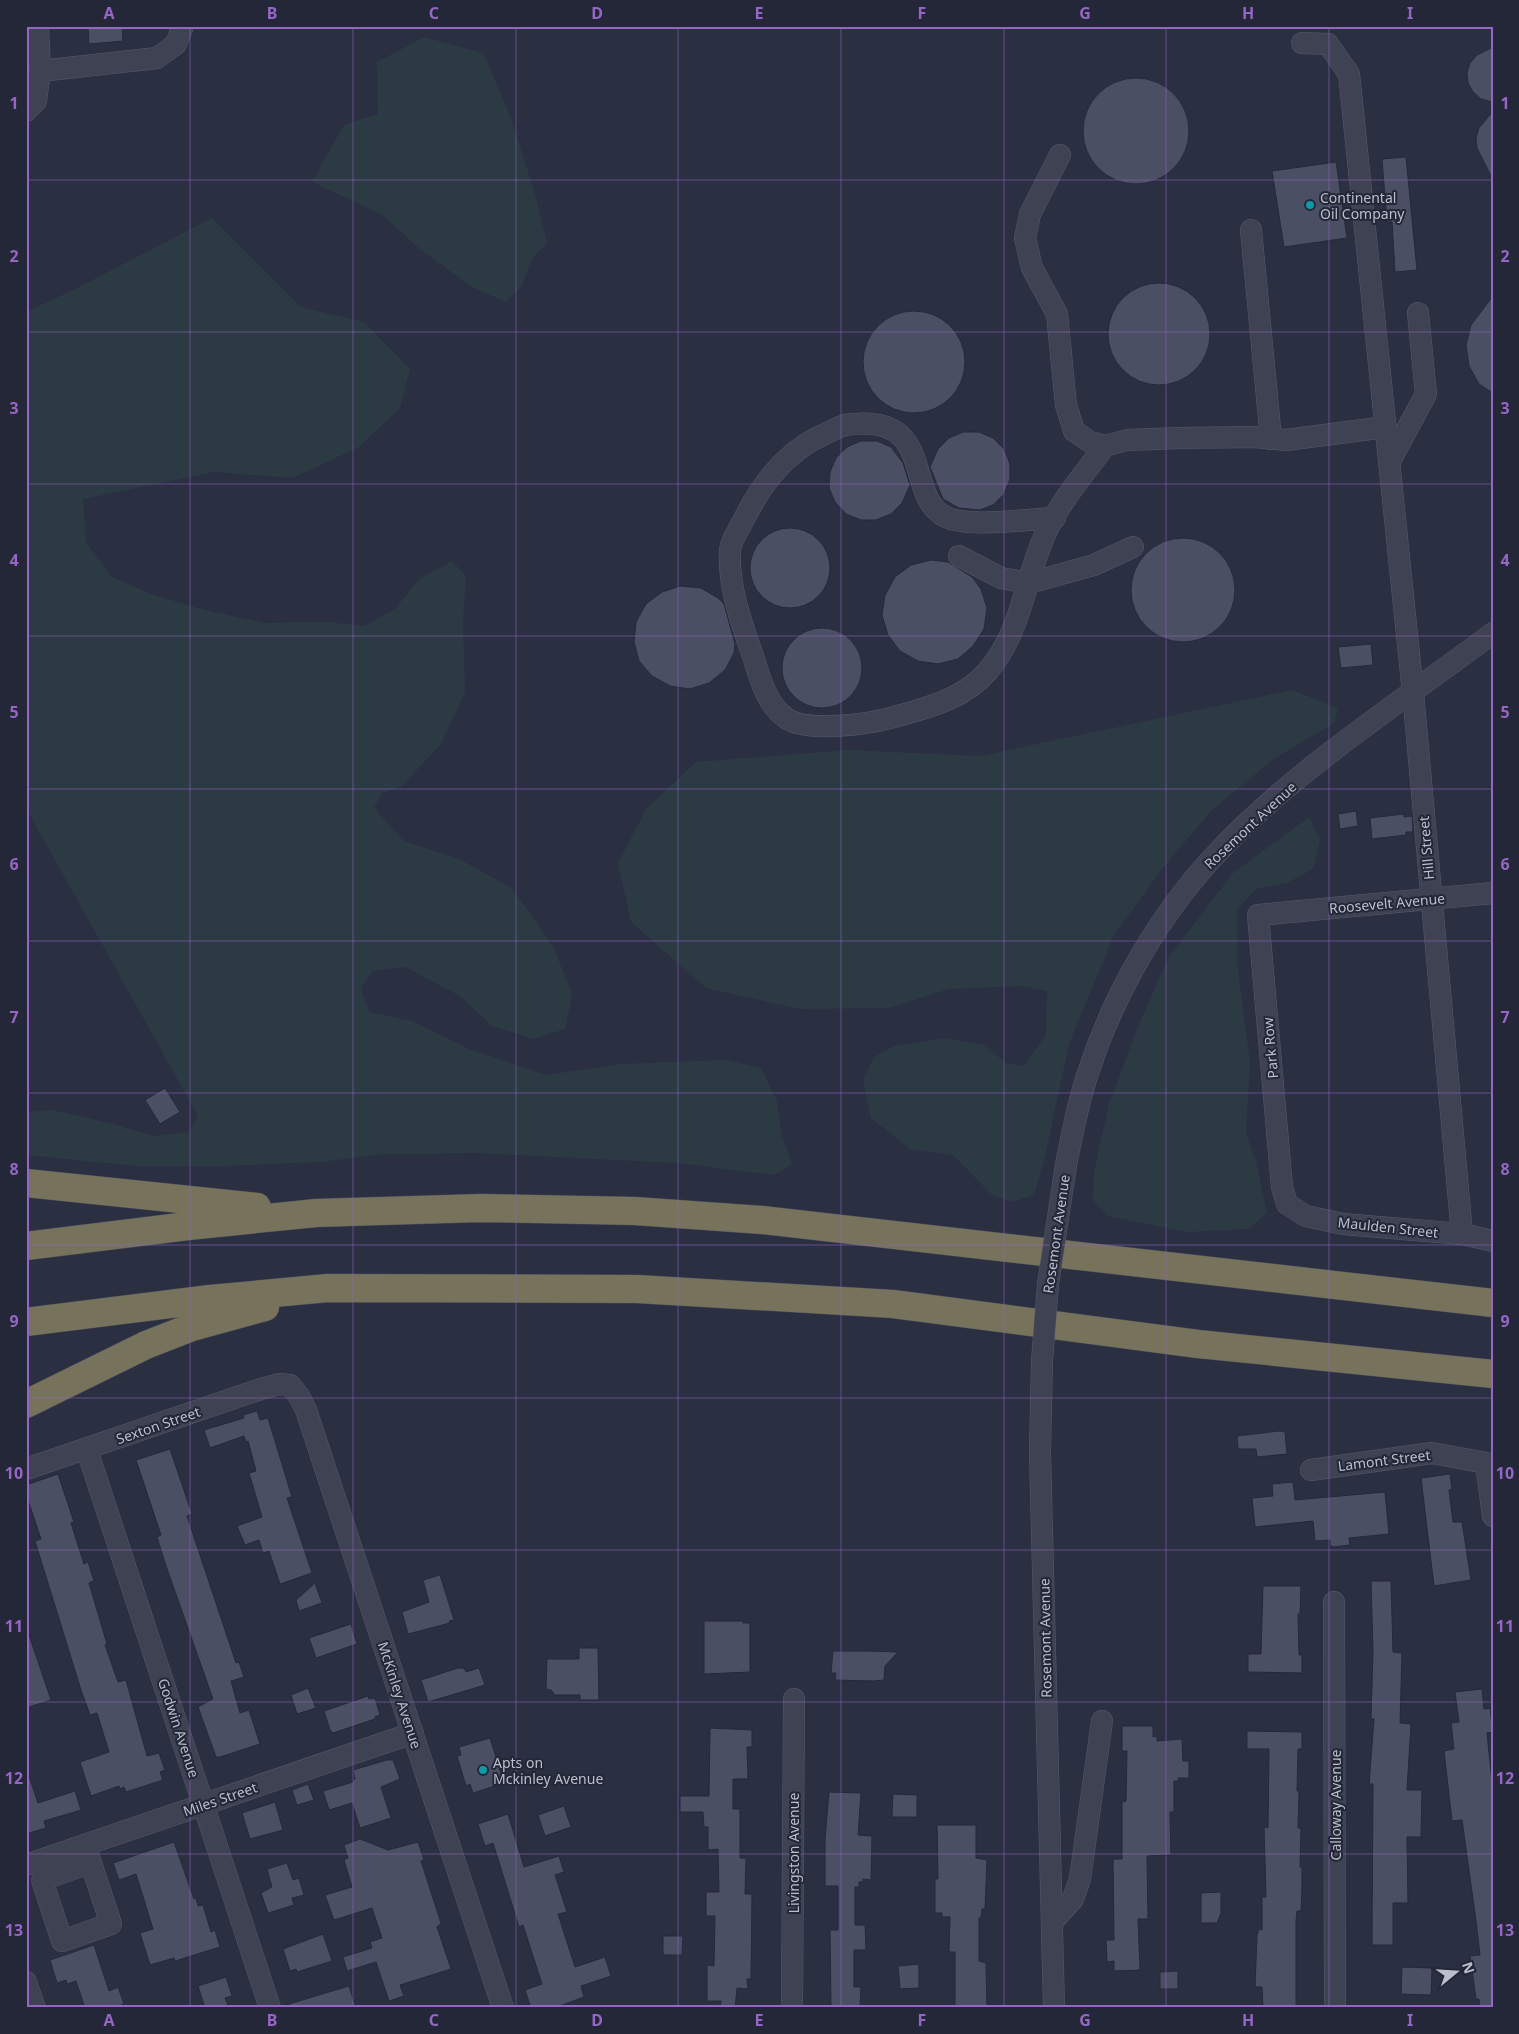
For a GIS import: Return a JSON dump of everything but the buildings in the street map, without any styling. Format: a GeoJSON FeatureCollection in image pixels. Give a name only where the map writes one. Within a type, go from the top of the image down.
{"type":"FeatureCollection","features":[{"type":"Feature","properties":{"kind":"highway"},"geometry":{"type":"LineString","coordinates":[[26,1183],[316,1213]]}},
{"type":"Feature","properties":{"kind":"highway"},"geometry":{"type":"LineString","coordinates":[[26,1246],[178,1227],[316,1213],[481,1208],[694,1214],[796,1223],[1493,1303]]}},
{"type":"Feature","properties":{"kind":"highway"},"geometry":{"type":"LineString","coordinates":[[26,1404],[146,1346],[192,1328],[268,1306],[364,1287]]}},
{"type":"Feature","properties":{"kind":"highway"},"geometry":{"type":"LineString","coordinates":[[26,1322],[210,1299],[328,1288],[637,1289],[892,1304],[1198,1344],[1493,1374]]}},
{"type":"Feature","properties":{"kind":"street"},"geometry":{"type":"LineString","coordinates":[[40,71],[157,58],[176,44],[183,26]]}},
{"type":"Feature","properties":{"kind":"street"},"geometry":{"type":"LineString","coordinates":[[26,111],[36,101],[40,71],[34,28]]}},
{"type":"Feature","properties":{"kind":"street","name":"Hill Street"},"geometry":{"type":"LineString","coordinates":[[1302,43],[1328,44],[1349,74],[1413,693],[1430,898],[1462,1234]]}},
{"type":"Feature","properties":{"kind":"street"},"geometry":{"type":"LineString","coordinates":[[1060,155],[1030,214],[1025,238],[1032,268],[1057,314],[1066,405],[1074,431],[1090,442],[1105,446],[1127,440],[1254,437],[1286,440],[1386,426]]}},
{"type":"Feature","properties":{"kind":"street"},"geometry":{"type":"LineString","coordinates":[[1251,230],[1271,439]]}},
{"type":"Feature","properties":{"kind":"street"},"geometry":{"type":"LineString","coordinates":[[1390,461],[1426,394],[1418,313]]}},
{"type":"Feature","properties":{"kind":"street"},"geometry":{"type":"LineString","coordinates":[[1055,518],[961,522],[944,516],[930,504],[912,449],[897,433],[876,425],[843,426],[811,440],[785,458],[752,501],[730,545],[730,578],[746,636],[766,695],[787,719],[823,727],[882,721],[949,700],[985,675],[1008,643],[1044,536],[1105,446]]}},
{"type":"Feature","properties":{"kind":"street"},"geometry":{"type":"LineString","coordinates":[[959,556],[1001,578],[1029,583],[1094,565],[1133,546]]}},
{"type":"Feature","properties":{"kind":"street","name":"Rosemont Avenue"},"geometry":{"type":"LineString","coordinates":[[1054,2008],[1040,1452],[1042,1361],[1048,1284],[1066,1165],[1088,1072],[1104,1031],[1143,952],[1189,885],[1218,852],[1285,791],[1493,632]]}},
{"type":"Feature","properties":{"kind":"street","name":"Roosevelt Avenue"},"geometry":{"type":"LineString","coordinates":[[1282,912],[1493,893]]}},
{"type":"Feature","properties":{"kind":"street","name":"Park Row"},"geometry":{"type":"LineString","coordinates":[[1282,912],[1258,914],[1282,1187],[1287,1204]]}},
{"type":"Feature","properties":{"kind":"street","name":"Maulden Street"},"geometry":{"type":"LineString","coordinates":[[1287,1204],[1306,1216],[1343,1224],[1462,1234],[1493,1241]]}},
{"type":"Feature","properties":{"kind":"street","name":"Sexton Street"},"geometry":{"type":"LineString","coordinates":[[26,1469],[87,1450],[261,1388],[279,1384],[290,1385]]}},
{"type":"Feature","properties":{"kind":"street","name":"McKinley Avenue"},"geometry":{"type":"LineString","coordinates":[[290,1385],[299,1396],[306,1410],[503,2008]]}},
{"type":"Feature","properties":{"kind":"street","name":"Godwin Avenue"},"geometry":{"type":"LineString","coordinates":[[87,1450],[270,2008]]}},
{"type":"Feature","properties":{"kind":"street","name":"Lamont Street"},"geometry":{"type":"LineString","coordinates":[[1311,1470],[1432,1453],[1486,1463],[1493,1516]]}},
{"type":"Feature","properties":{"kind":"street","name":"Calloway Avenue"},"geometry":{"type":"LineString","coordinates":[[1334,1602],[1335,2008]]}},
{"type":"Feature","properties":{"kind":"street","name":"Livingston Avenue"},"geometry":{"type":"LineString","coordinates":[[792,2008],[794,1699]]}},
{"type":"Feature","properties":{"kind":"street"},"geometry":{"type":"LineString","coordinates":[[1052,1922],[1073,1899],[1080,1879],[1102,1721]]}},
{"type":"Feature","properties":{"kind":"street","name":"Miles Street"},"geometry":{"type":"LineString","coordinates":[[26,1865],[88,1854],[204,1805],[413,1733]]}},
{"type":"Feature","properties":{"kind":"street"},"geometry":{"type":"LineString","coordinates":[[26,1982],[35,2008]]}},
{"type":"Feature","properties":{"kind":"shaded area"},"geometry":{"type":"Polygon","coordinates":[[[424,37],[483,53],[509,113],[533,187],[547,243],[532,259],[522,286],[506,302],[472,287],[421,250],[381,214],[312,182],[344,125],[378,114],[377,62],[424,37]]]}},
{"type":"Feature","properties":{"kind":"shaded area"},"geometry":{"type":"Polygon","coordinates":[[[212,218],[301,307],[364,322],[410,369],[400,408],[359,447],[293,478],[214,472],[83,499],[86,542],[112,577],[151,594],[205,610],[265,623],[327,622],[364,626],[395,609],[418,580],[452,561],[466,576],[463,622],[465,692],[441,744],[401,787],[382,793],[374,808],[404,841],[459,859],[512,888],[554,948],[572,995],[565,1029],[534,1039],[492,1026],[460,996],[405,967],[372,971],[361,988],[369,1012],[412,1021],[469,1049],[546,1075],[622,1064],[726,1060],[761,1068],[777,1101],[781,1133],[792,1164],[774,1175],[677,1163],[478,1153],[383,1154],[321,1162],[226,1166],[136,1166],[26,1155],[26,1112],[53,1110],[114,1124],[153,1136],[189,1132],[198,1116],[26,808],[26,312],[75,289],[212,218]]]}},
{"type":"Feature","properties":{"kind":"shaded area"},"geometry":{"type":"Polygon","coordinates":[[[1292,690],[1338,708],[1334,723],[1272,760],[1211,811],[1162,869],[1114,935],[1069,1044],[1045,1156],[1034,1195],[1012,1202],[992,1195],[953,1155],[910,1149],[871,1118],[863,1080],[874,1057],[894,1046],[944,1038],[984,1045],[1006,1063],[1024,1066],[1046,1035],[1047,991],[1021,986],[949,989],[889,1008],[800,1009],[706,988],[631,922],[618,863],[646,809],[696,762],[849,750],[980,756],[1292,690]]]}},
{"type":"Feature","properties":{"kind":"shaded area"},"geometry":{"type":"Polygon","coordinates":[[[1309,817],[1320,840],[1313,869],[1287,883],[1256,889],[1237,910],[1237,963],[1250,1062],[1246,1133],[1256,1162],[1267,1213],[1248,1229],[1187,1232],[1108,1216],[1093,1201],[1094,1172],[1109,1104],[1139,1024],[1169,957],[1233,873],[1309,817]]]}},
{"type":"Feature","properties":{"kind":"place","name":"Continental Oil Company"},"geometry":{"type":"Point","coordinates":[1310,205]}},
{"type":"Feature","properties":{"kind":"place","name":"Apts on Mckinley Avenue"},"geometry":{"type":"Point","coordinates":[483,1770]}}]}
